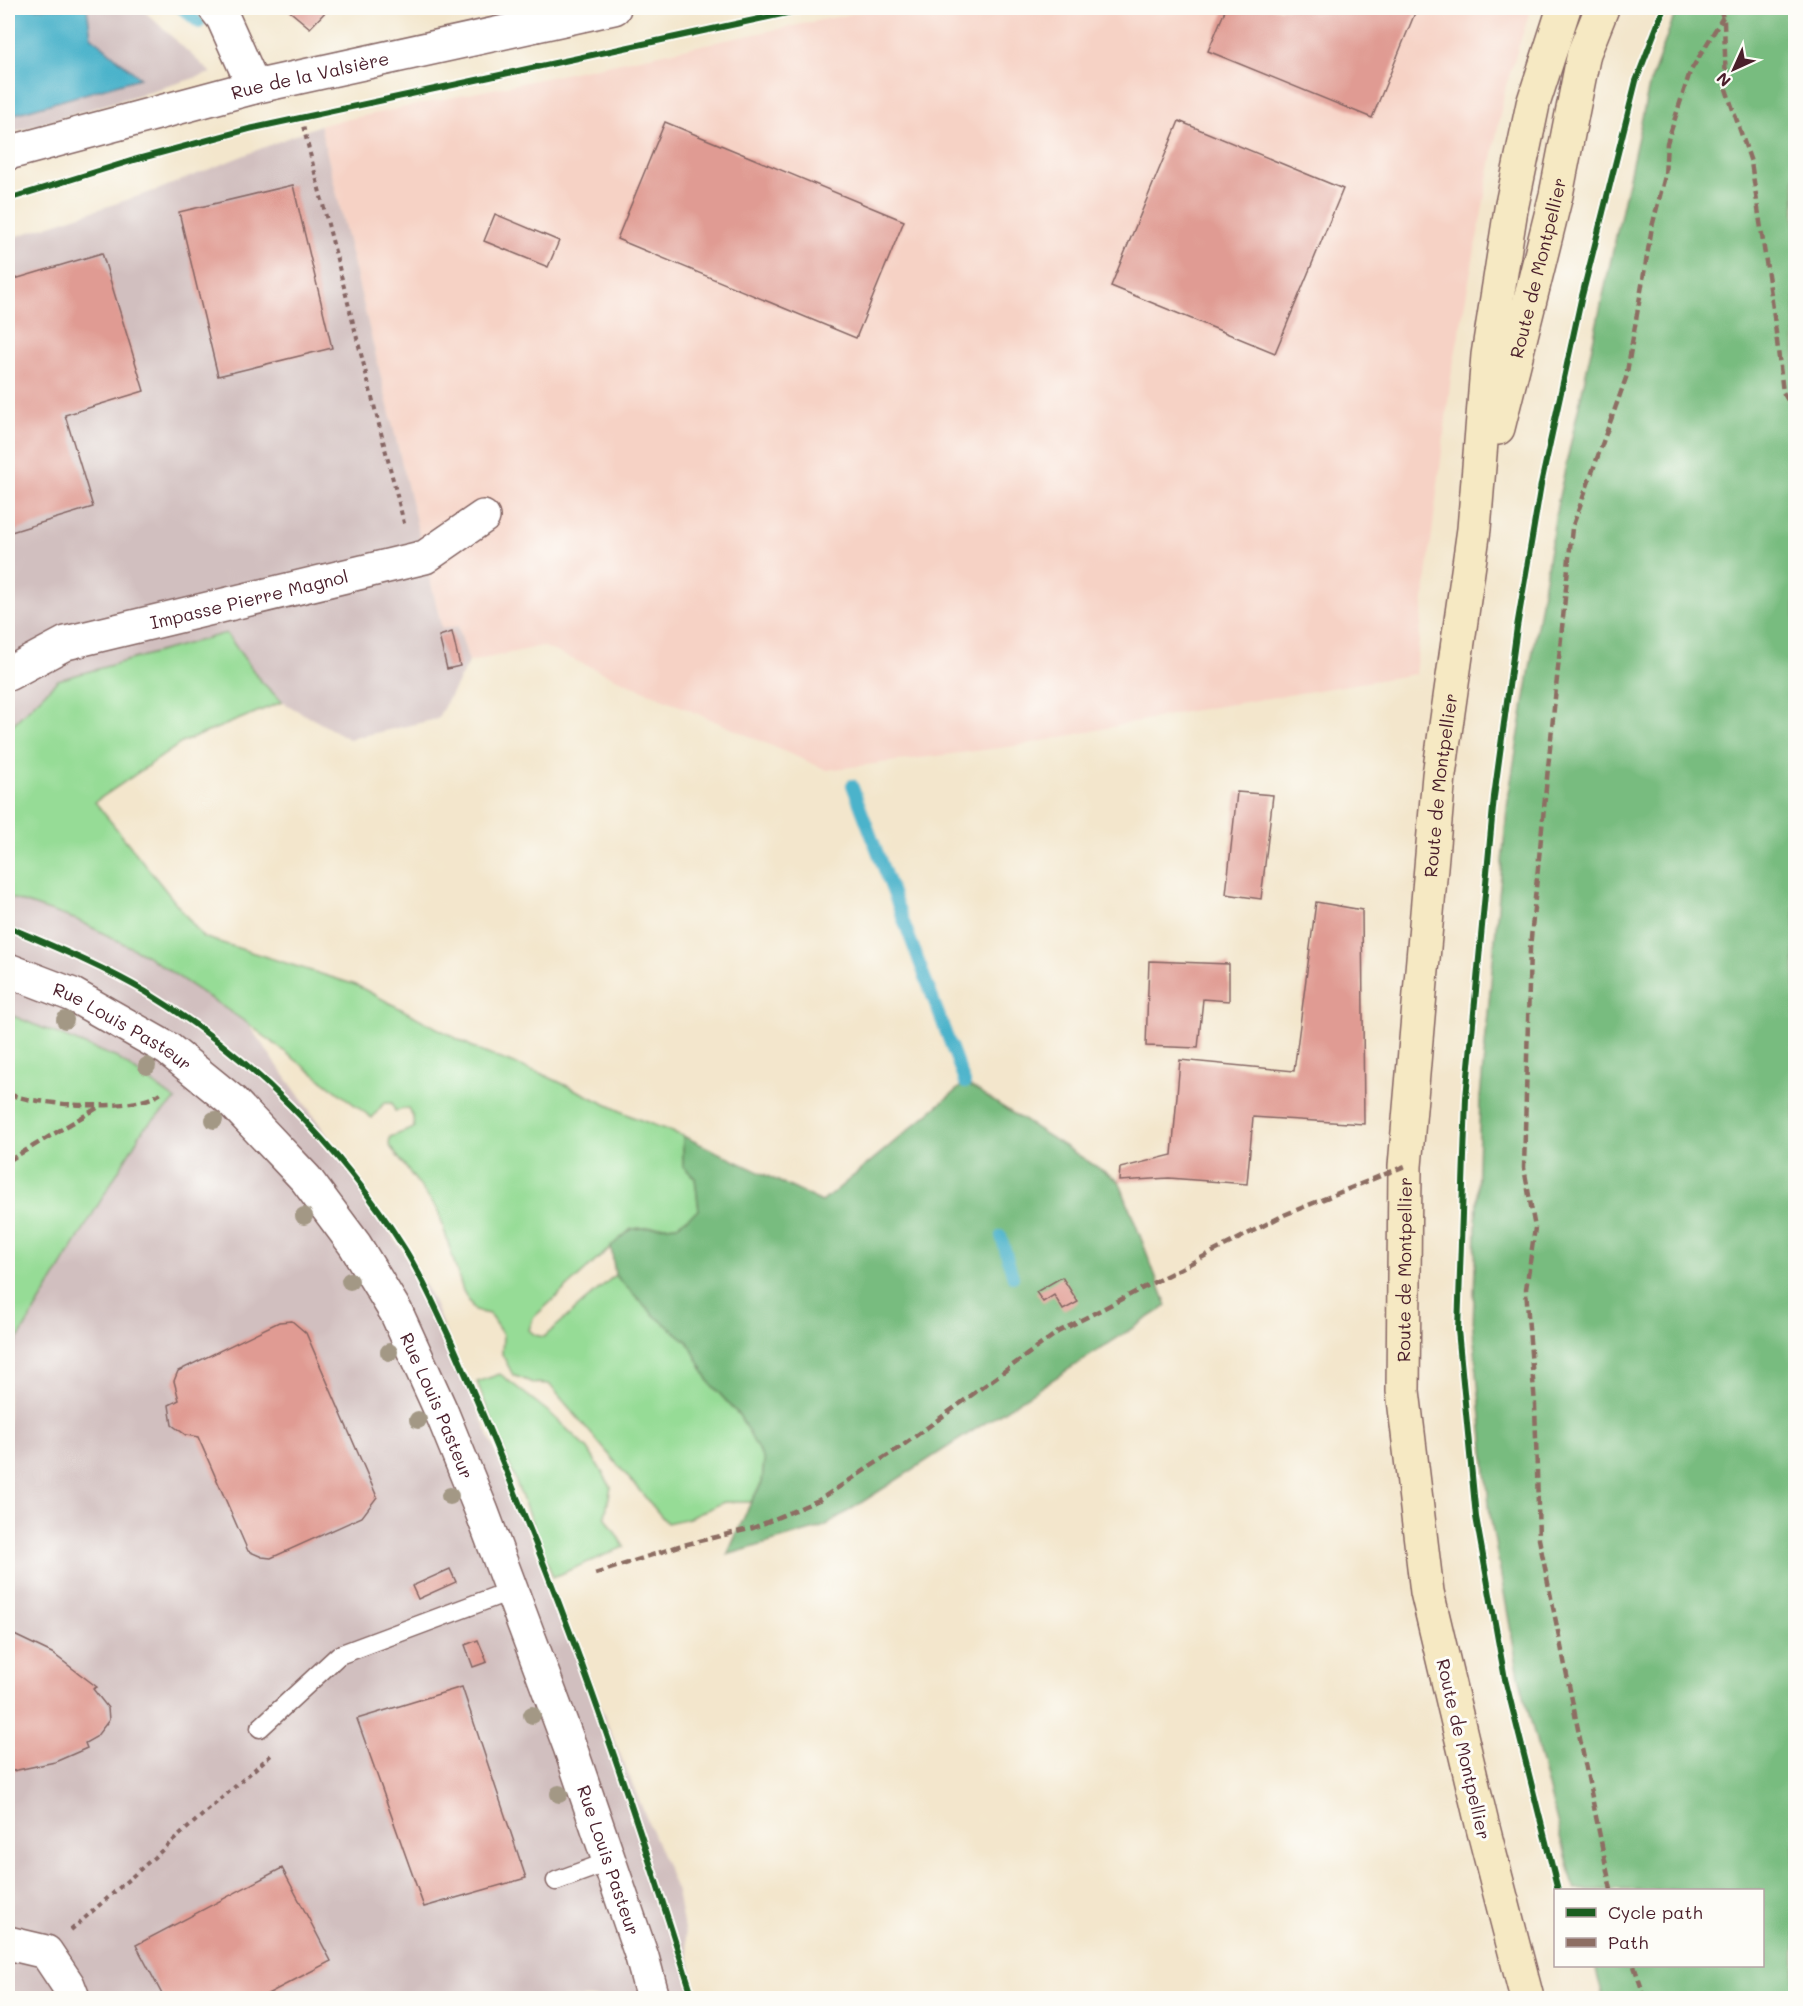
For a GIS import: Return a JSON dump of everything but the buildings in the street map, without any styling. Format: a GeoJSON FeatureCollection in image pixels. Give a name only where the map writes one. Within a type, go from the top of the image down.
{"type":"FeatureCollection","features":[{"type":"Feature","properties":{"kind":"main road","name":"Route de Montpellier"},"geometry":{"type":"LineString","coordinates":[[1527,1998],[1482,1824],[1427,1592],[1403,1391],[1405,1166],[1439,775],[1474,529],[1488,355],[1511,209],[1533,104],[1563,8]]}},
{"type":"Feature","properties":{"kind":"main road","name":"Route de Montpellier"},"geometry":{"type":"LineString","coordinates":[[1474,529],[1556,195],[1584,53],[1602,8]]}},
{"type":"Feature","properties":{"kind":"street"},"geometry":{"type":"LineString","coordinates":[[215,8],[228,28],[254,87]]}},
{"type":"Feature","properties":{"kind":"street","name":"Rue de la Valsière"},"geometry":{"type":"LineString","coordinates":[[8,153],[254,87],[614,8]]}},
{"type":"Feature","properties":{"kind":"street","name":"Impasse Pierre Magnol"},"geometry":{"type":"LineString","coordinates":[[8,674],[66,643],[425,557],[483,517]]}},
{"type":"Feature","properties":{"kind":"street","name":"Rue Louis Pasteur"},"geometry":{"type":"LineString","coordinates":[[8,970],[73,996],[168,1049],[232,1101],[306,1179],[355,1245],[396,1312],[441,1411],[570,1747],[642,1957],[653,1998]]}},
{"type":"Feature","properties":{"kind":"street"},"geometry":{"type":"LineString","coordinates":[[8,1943],[46,1952],[68,1985],[73,1998]]}},
{"type":"Feature","properties":{"kind":"lane"},"geometry":{"type":"LineString","coordinates":[[260,1728],[339,1654],[510,1591]]}},
{"type":"Feature","properties":{"kind":"lane"},"geometry":{"type":"LineString","coordinates":[[556,1881],[608,1862]]}},
{"type":"Feature","properties":{"kind":"path"},"geometry":{"type":"LineString","coordinates":[[291,120],[313,116]]}},
{"type":"Feature","properties":{"kind":"path"},"geometry":{"type":"LineString","coordinates":[[301,118],[413,560]]}},
{"type":"Feature","properties":{"kind":"path"},"geometry":{"type":"LineString","coordinates":[[46,1952],[280,1747]]}},
{"type":"Feature","properties":{"kind":"shaded area"},"geometry":{"type":"Polygon","coordinates":[[[8,8],[141,8],[211,73],[8,134],[8,8]]]}},
{"type":"Feature","properties":{"kind":"shaded area"},"geometry":{"type":"Polygon","coordinates":[[[879,8],[1531,8],[1505,89],[1451,377],[1415,674],[1190,711],[1023,745],[827,770],[542,646],[469,662],[458,626],[442,629],[320,125],[879,8]]]}},
{"type":"Feature","properties":{"kind":"shaded area"},"geometry":{"type":"Polygon","coordinates":[[[320,125],[442,629],[458,626],[469,662],[437,719],[349,739],[282,702],[260,680],[226,633],[58,680],[8,729],[8,239],[157,190],[320,125]]]}},
{"type":"Feature","properties":{"kind":"shaded area"},"geometry":{"type":"Polygon","coordinates":[[[8,897],[77,920],[144,954],[247,1023],[335,1146],[430,1294],[677,1892],[697,1998],[8,1998],[8,1357],[144,1128],[176,1100],[117,1058],[8,1014],[8,897]]]}},
{"type":"Feature","properties":{"kind":"green space"},"geometry":{"type":"Polygon","coordinates":[[[1677,8],[1795,8],[1795,1998],[1603,1998],[1595,1967],[1764,1967],[1764,1889],[1575,1889],[1519,1676],[1490,1515],[1473,1329],[1480,1099],[1508,799],[1558,501],[1649,86],[1677,8]]]}},
{"type":"Feature","properties":{"kind":"green space"},"geometry":{"type":"Polygon","coordinates":[[[226,633],[260,680],[282,702],[183,742],[95,802],[203,937],[356,985],[482,1052],[542,1074],[633,1117],[683,1136],[683,1166],[695,1178],[699,1210],[677,1225],[631,1229],[533,1318],[529,1330],[535,1335],[544,1337],[615,1275],[655,1316],[688,1342],[710,1383],[739,1415],[753,1437],[764,1461],[762,1483],[751,1502],[724,1502],[689,1518],[667,1523],[549,1384],[533,1383],[513,1375],[502,1354],[503,1335],[489,1314],[475,1311],[463,1291],[438,1210],[389,1145],[390,1137],[414,1128],[413,1117],[408,1108],[395,1111],[392,1103],[384,1103],[372,1118],[247,1023],[144,954],[77,920],[8,897],[8,729],[58,680],[226,633]]]}},
{"type":"Feature","properties":{"kind":"green space"},"geometry":{"type":"Polygon","coordinates":[[[8,1014],[117,1058],[176,1100],[144,1128],[8,1356],[8,1014]]]}},
{"type":"Feature","properties":{"kind":"green space"},"geometry":{"type":"Polygon","coordinates":[[[965,1083],[1119,1181],[1167,1306],[825,1526],[727,1555],[762,1483],[764,1461],[739,1415],[710,1383],[688,1342],[655,1316],[615,1275],[611,1246],[632,1229],[677,1225],[699,1210],[695,1178],[683,1166],[683,1136],[822,1202],[965,1083]]]}},
{"type":"Feature","properties":{"kind":"green space"},"geometry":{"type":"Polygon","coordinates":[[[500,1374],[550,1413],[588,1449],[611,1487],[605,1516],[624,1547],[553,1577],[477,1382],[500,1374]]]}},
{"type":"Feature","properties":{"kind":"water"},"geometry":{"type":"Polygon","coordinates":[[[8,8],[87,8],[91,36],[140,78],[8,116],[8,8]]]}},
{"type":"Feature","properties":{"kind":"waterway"},"geometry":{"type":"LineString","coordinates":[[181,8],[199,23]]}},
{"type":"Feature","properties":{"kind":"waterway"},"geometry":{"type":"LineString","coordinates":[[852,785],[965,1083]]}},
{"type":"Feature","properties":{"kind":"waterway"},"geometry":{"type":"LineString","coordinates":[[1001,1236],[1013,1277]]}},
{"type":"Feature","properties":{"kind":"marked path"},"geometry":{"type":"LineString","coordinates":[[1720,8],[1724,21],[1726,89],[1751,162],[1783,392],[1796,414]]}},
{"type":"Feature","properties":{"kind":"marked path"},"geometry":{"type":"LineString","coordinates":[[1611,1889],[1539,1539],[1535,1405],[1526,1289],[1535,1228],[1524,1168],[1530,948],[1572,528],[1626,378],[1652,227],[1665,176],[1667,143],[1690,72],[1723,17]]}},
{"type":"Feature","properties":{"kind":"marked path"},"geometry":{"type":"LineString","coordinates":[[8,1094],[63,1104],[109,1105],[148,1099],[161,1093]]}},
{"type":"Feature","properties":{"kind":"marked path"},"geometry":{"type":"LineString","coordinates":[[8,1161],[99,1107]]}},
{"type":"Feature","properties":{"kind":"marked path"},"geometry":{"type":"LineString","coordinates":[[595,1574],[679,1546],[753,1528],[819,1500],[902,1446],[1058,1332],[1284,1215],[1405,1166]]}},
{"type":"Feature","properties":{"kind":"marked path"},"geometry":{"type":"LineString","coordinates":[[1634,1967],[1645,1998]]}},
{"type":"Feature","properties":{"kind":"cycle path"},"geometry":{"type":"LineString","coordinates":[[8,199],[134,160],[249,129],[810,8]]}},
{"type":"Feature","properties":{"kind":"cycle path"},"geometry":{"type":"LineString","coordinates":[[1558,1889],[1505,1679],[1476,1517],[1458,1330],[1466,1098],[1494,797],[1517,627],[1541,484],[1581,300],[1636,81],[1664,8]]}},
{"type":"Feature","properties":{"kind":"cycle path"},"geometry":{"type":"LineString","coordinates":[[8,927],[78,957],[146,992],[221,1044],[290,1105],[321,1139],[379,1210],[404,1248],[424,1283],[452,1343],[548,1574],[614,1755],[693,1998]]}}]}
